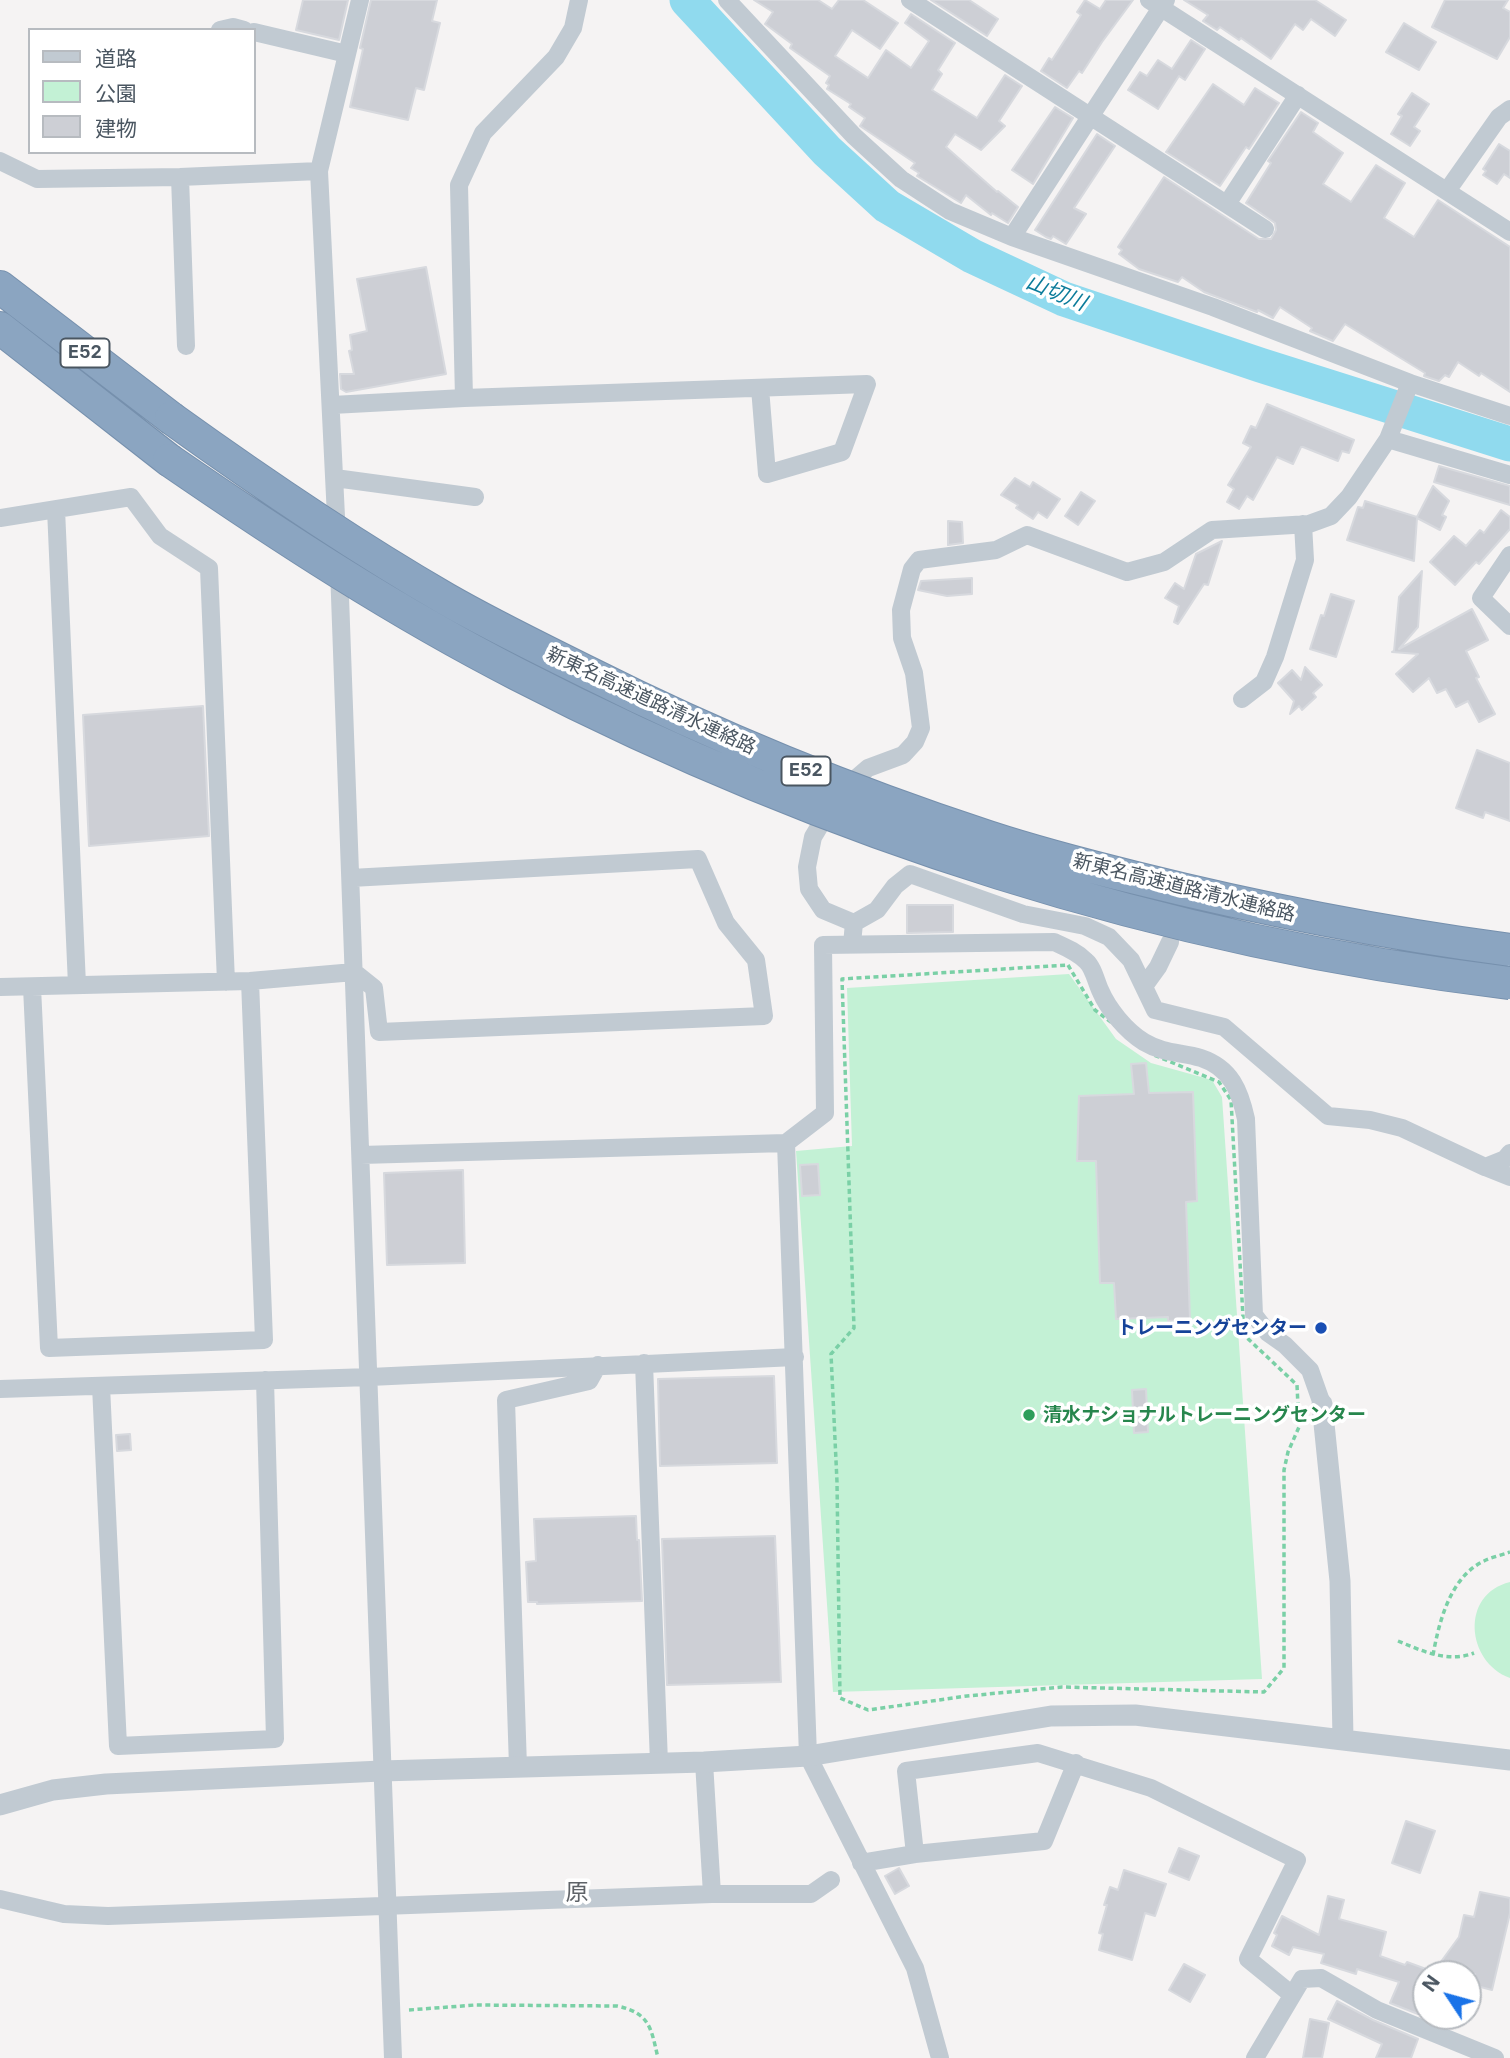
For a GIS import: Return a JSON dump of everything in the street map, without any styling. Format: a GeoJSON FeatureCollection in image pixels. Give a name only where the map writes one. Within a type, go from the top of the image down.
{"type":"FeatureCollection","features":[{"type":"Feature","properties":{"kind":"highway","name":"新東名高速道路清水連絡路"},"geometry":{"type":"LineString","coordinates":[[0,288],[171,418],[261,482],[370,553],[449,600],[666,712],[821,778],[990,838],[1238,904],[1360,928],[1510,950]]}},
{"type":"Feature","properties":{"kind":"highway","name":"新東名高速道路清水連絡路"},"geometry":{"type":"LineString","coordinates":[[0,328],[169,460],[292,543],[515,673],[652,741],[811,808],[979,868],[1129,911],[1301,951],[1510,983]]}},
{"type":"Feature","properties":{"kind":"street"},"geometry":{"type":"LineString","coordinates":[[360,0],[318,171],[332,405],[351,878],[393,2058]]}},
{"type":"Feature","properties":{"kind":"street"},"geometry":{"type":"LineString","coordinates":[[464,397],[459,185],[483,133],[556,57],[573,29],[579,0]]}},
{"type":"Feature","properties":{"kind":"street"},"geometry":{"type":"LineString","coordinates":[[727,0],[854,136],[901,179],[950,211],[1012,237],[1213,307],[1408,389],[1510,416]]}},
{"type":"Feature","properties":{"kind":"street"},"geometry":{"type":"LineString","coordinates":[[910,0],[1265,229]]}},
{"type":"Feature","properties":{"kind":"street"},"geometry":{"type":"LineString","coordinates":[[1012,237],[1091,116],[1159,3],[1510,232]]}},
{"type":"Feature","properties":{"kind":"street"},"geometry":{"type":"LineString","coordinates":[[256,32],[347,54]]}},
{"type":"Feature","properties":{"kind":"street"},"geometry":{"type":"LineString","coordinates":[[1227,204],[1298,95]]}},
{"type":"Feature","properties":{"kind":"street"},"geometry":{"type":"LineString","coordinates":[[1447,191],[1499,117],[1510,109]]}},
{"type":"Feature","properties":{"kind":"street"},"geometry":{"type":"LineString","coordinates":[[0,161],[37,179],[318,171]]}},
{"type":"Feature","properties":{"kind":"street"},"geometry":{"type":"LineString","coordinates":[[180,177],[186,346]]}},
{"type":"Feature","properties":{"kind":"street"},"geometry":{"type":"LineString","coordinates":[[332,405],[464,397],[867,384],[842,452],[767,474],[760,388]]}},
{"type":"Feature","properties":{"kind":"street"},"geometry":{"type":"LineString","coordinates":[[854,923],[823,910],[809,889],[807,867],[813,837],[840,792],[868,768],[903,755],[915,742],[921,728],[914,673],[902,638],[901,610],[912,569],[919,560],[996,550],[1027,535],[1127,572],[1164,562],[1212,530],[1303,524],[1331,516],[1349,497],[1389,436],[1408,389]]}},
{"type":"Feature","properties":{"kind":"street"},"geometry":{"type":"LineString","coordinates":[[1389,436],[1510,475]]}},
{"type":"Feature","properties":{"kind":"street"},"geometry":{"type":"LineString","coordinates":[[335,478],[475,497]]}},
{"type":"Feature","properties":{"kind":"street"},"geometry":{"type":"LineString","coordinates":[[0,518],[131,497],[160,536],[209,568],[226,982]]}},
{"type":"Feature","properties":{"kind":"street"},"geometry":{"type":"LineString","coordinates":[[56,509],[76,985]]}},
{"type":"Feature","properties":{"kind":"street"},"geometry":{"type":"LineString","coordinates":[[1242,699],[1264,682],[1275,657],[1305,560],[1303,524]]}},
{"type":"Feature","properties":{"kind":"street"},"geometry":{"type":"LineString","coordinates":[[1510,555],[1481,598],[1510,626]]}},
{"type":"Feature","properties":{"kind":"street"},"geometry":{"type":"LineString","coordinates":[[0,987],[250,981],[354,972],[374,988],[379,1032],[764,1016],[756,960],[726,923],[698,859],[351,878]]}},
{"type":"Feature","properties":{"kind":"street"},"geometry":{"type":"LineString","coordinates":[[854,923],[877,910],[895,886],[910,874],[1023,914],[1085,926],[1109,937],[1131,960],[1155,1010],[1224,1027],[1328,1116],[1370,1120],[1402,1128],[1510,1177]]}},
{"type":"Feature","properties":{"kind":"street"},"geometry":{"type":"LineString","coordinates":[[852,944],[854,923]]}},
{"type":"Feature","properties":{"kind":"street"},"geometry":{"type":"LineString","coordinates":[[361,1155],[786,1143],[825,1113],[823,945],[1054,942],[1070,949],[1088,962],[1115,1016],[1143,1042],[1171,1054],[1201,1058],[1223,1070],[1240,1091],[1246,1119],[1254,1315],[1268,1334],[1285,1345],[1310,1370],[1322,1404],[1340,1581],[1343,1739]]}},
{"type":"Feature","properties":{"kind":"street"},"geometry":{"type":"LineString","coordinates":[[1145,985],[1158,967],[1170,942]]}},
{"type":"Feature","properties":{"kind":"street"},"geometry":{"type":"LineString","coordinates":[[32,987],[49,1348],[62,1348],[264,1340],[250,981]]}},
{"type":"Feature","properties":{"kind":"street"},"geometry":{"type":"LineString","coordinates":[[786,1143],[808,1756],[915,1968],[940,2058]]}},
{"type":"Feature","properties":{"kind":"street"},"geometry":{"type":"LineString","coordinates":[[1485,1167],[1505,1159],[1510,1153]]}},
{"type":"Feature","properties":{"kind":"street"},"geometry":{"type":"LineString","coordinates":[[0,1389],[370,1377],[795,1357]]}},
{"type":"Feature","properties":{"kind":"street"},"geometry":{"type":"LineString","coordinates":[[644,1363],[659,1763]]}},
{"type":"Feature","properties":{"kind":"street"},"geometry":{"type":"LineString","coordinates":[[518,1767],[506,1400],[589,1381],[598,1365]]}},
{"type":"Feature","properties":{"kind":"street"},"geometry":{"type":"LineString","coordinates":[[101,1386],[118,1746],[275,1739],[265,1380]]}},
{"type":"Feature","properties":{"kind":"street"},"geometry":{"type":"LineString","coordinates":[[0,1805],[53,1790],[106,1784],[808,1756],[1051,1716],[1135,1715],[1510,1760]]}},
{"type":"Feature","properties":{"kind":"street"},"geometry":{"type":"LineString","coordinates":[[915,1854],[906,1771],[1038,1753],[1151,1788],[1297,1860],[1248,1959],[1292,1994]]}},
{"type":"Feature","properties":{"kind":"street"},"geometry":{"type":"LineString","coordinates":[[704,1762],[712,1894]]}},
{"type":"Feature","properties":{"kind":"street"},"geometry":{"type":"LineString","coordinates":[[861,1863],[915,1854],[1044,1841],[1076,1763]]}},
{"type":"Feature","properties":{"kind":"street"},"geometry":{"type":"LineString","coordinates":[[0,1899],[64,1914],[108,1916],[387,1908],[712,1894],[811,1894],[831,1880]]}},
{"type":"Feature","properties":{"kind":"street"},"geometry":{"type":"LineString","coordinates":[[1255,2058],[1302,1979],[1321,1978],[1377,2010],[1495,2058]]}},
{"type":"Feature","properties":{"kind":"path"},"geometry":{"type":"LineString","coordinates":[[1068,965],[1095,1010],[1154,1055],[1219,1082],[1231,1100],[1244,1335],[1297,1385],[1299,1427],[1288,1452],[1284,1470],[1284,1668],[1264,1692],[1062,1687],[967,1696],[868,1710],[841,1698],[837,1482],[831,1354],[854,1328],[842,979],[1068,965]]}},
{"type":"Feature","properties":{"kind":"path"},"geometry":{"type":"LineString","coordinates":[[1433,1655],[1437,1630],[1460,1581],[1482,1561],[1510,1552]]}},
{"type":"Feature","properties":{"kind":"path"},"geometry":{"type":"LineString","coordinates":[[1398,1641],[1433,1655],[1464,1657],[1474,1653]]}},
{"type":"Feature","properties":{"kind":"path"},"geometry":{"type":"LineString","coordinates":[[391,2011],[475,2005],[617,2006],[634,2010],[647,2023],[658,2058]]}},
{"type":"Feature","properties":{"kind":"green space","name":"清水ナショナルトレーニングセンター"},"geometry":{"type":"Polygon","coordinates":[[[1069,974],[1116,1039],[1151,1063],[1212,1080],[1222,1097],[1262,1679],[833,1692],[796,1151],[852,1146],[847,988],[1069,974]]]}},
{"type":"Feature","properties":{"kind":"green space"},"geometry":{"type":"Polygon","coordinates":[[[1510,1582],[1510,1678],[1495,1670],[1484,1658],[1477,1644],[1475,1628],[1476,1613],[1483,1600],[1494,1589],[1510,1582]]]}},
{"type":"Feature","properties":{"kind":"building"},"geometry":{"type":"Polygon","coordinates":[[[303,0],[348,0],[339,40],[296,30],[303,0]]]}},
{"type":"Feature","properties":{"kind":"building"},"geometry":{"type":"Polygon","coordinates":[[[371,0],[437,0],[432,21],[440,23],[424,90],[416,88],[408,120],[350,107],[371,0]]]}},
{"type":"Feature","properties":{"kind":"building"},"geometry":{"type":"Polygon","coordinates":[[[754,0],[818,0],[832,9],[839,0],[863,0],[898,23],[880,49],[852,30],[835,56],[868,78],[886,50],[911,68],[929,41],[905,23],[911,14],[955,43],[938,70],[942,74],[932,90],[977,118],[1005,75],[1022,86],[999,121],[1005,126],[981,150],[955,134],[946,147],[1018,207],[1008,223],[992,213],[991,215],[966,195],[961,203],[917,176],[919,173],[911,168],[915,163],[860,126],[865,118],[849,107],[851,104],[827,89],[829,85],[826,83],[830,76],[790,48],[792,44],[765,24],[773,12],[754,0]]]}},
{"type":"Feature","properties":{"kind":"building"},"geometry":{"type":"Polygon","coordinates":[[[931,0],[969,0],[998,19],[987,36],[931,0]]]}},
{"type":"Feature","properties":{"kind":"building"},"geometry":{"type":"Polygon","coordinates":[[[1085,0],[1100,9],[1106,0],[1133,0],[1082,73],[1079,71],[1067,88],[1041,71],[1049,58],[1052,60],[1081,15],[1077,12],[1085,0]]]}},
{"type":"Feature","properties":{"kind":"building"},"geometry":{"type":"Polygon","coordinates":[[[1184,0],[1315,0],[1346,20],[1335,36],[1311,19],[1303,30],[1295,24],[1271,59],[1241,38],[1239,40],[1220,27],[1217,30],[1203,21],[1208,15],[1184,0]]]}},
{"type":"Feature","properties":{"kind":"building"},"geometry":{"type":"Polygon","coordinates":[[[1445,0],[1508,0],[1503,8],[1510,12],[1510,37],[1497,59],[1432,27],[1445,0]]]}},
{"type":"Feature","properties":{"kind":"building"},"geometry":{"type":"Polygon","coordinates":[[[1404,23],[1436,42],[1419,70],[1386,52],[1404,23]]]}},
{"type":"Feature","properties":{"kind":"building"},"geometry":{"type":"Polygon","coordinates":[[[1191,40],[1205,49],[1185,80],[1179,76],[1158,109],[1128,90],[1140,72],[1147,76],[1158,60],[1172,69],[1191,40]]]}},
{"type":"Feature","properties":{"kind":"building"},"geometry":{"type":"Polygon","coordinates":[[[1213,84],[1244,105],[1255,88],[1279,103],[1249,149],[1246,147],[1220,186],[1166,152],[1213,84]]]}},
{"type":"Feature","properties":{"kind":"building"},"geometry":{"type":"Polygon","coordinates":[[[1412,93],[1429,104],[1414,127],[1420,131],[1410,146],[1391,134],[1402,116],[1398,114],[1412,93]]]}},
{"type":"Feature","properties":{"kind":"building"},"geometry":{"type":"Polygon","coordinates":[[[1055,107],[1073,118],[1033,184],[1012,170],[1055,107]]]}},
{"type":"Feature","properties":{"kind":"building"},"geometry":{"type":"Polygon","coordinates":[[[1301,112],[1318,123],[1313,132],[1343,153],[1323,184],[1351,202],[1376,165],[1405,183],[1384,218],[1414,237],[1438,200],[1510,247],[1510,392],[1458,362],[1449,377],[1445,375],[1439,381],[1424,376],[1425,373],[1345,324],[1333,341],[1310,331],[1312,328],[1280,307],[1273,318],[1258,310],[1257,312],[1204,292],[1182,277],[1178,282],[1139,269],[1119,254],[1122,250],[1118,247],[1164,177],[1259,239],[1271,239],[1276,230],[1275,223],[1246,203],[1271,163],[1268,161],[1301,112]]]}},
{"type":"Feature","properties":{"kind":"building"},"geometry":{"type":"Polygon","coordinates":[[[1097,134],[1115,146],[1074,208],[1086,214],[1066,244],[1053,236],[1051,239],[1046,237],[1035,230],[1097,134]]]}},
{"type":"Feature","properties":{"kind":"building"},"geometry":{"type":"Polygon","coordinates":[[[1499,144],[1510,151],[1510,178],[1504,174],[1497,184],[1483,175],[1486,171],[1483,169],[1499,144]]]}},
{"type":"Feature","properties":{"kind":"building"},"geometry":{"type":"Polygon","coordinates":[[[426,267],[446,374],[346,392],[341,389],[340,374],[354,374],[349,351],[352,350],[350,335],[367,331],[357,279],[426,267]]]}},
{"type":"Feature","properties":{"kind":"building"},"geometry":{"type":"Polygon","coordinates":[[[1267,404],[1354,440],[1349,453],[1342,451],[1338,461],[1303,447],[1293,464],[1277,457],[1253,500],[1247,496],[1239,509],[1227,502],[1234,489],[1228,485],[1251,447],[1243,443],[1251,426],[1256,428],[1267,404]]]}},
{"type":"Feature","properties":{"kind":"building"},"geometry":{"type":"Polygon","coordinates":[[[1439,466],[1510,486],[1510,505],[1434,482],[1439,466]]]}},
{"type":"Feature","properties":{"kind":"building"},"geometry":{"type":"Polygon","coordinates":[[[1015,478],[1030,487],[1033,482],[1060,499],[1047,518],[1038,512],[1033,519],[1016,508],[1018,505],[1001,495],[1015,478]]]}},
{"type":"Feature","properties":{"kind":"building"},"geometry":{"type":"Polygon","coordinates":[[[1433,486],[1449,501],[1442,515],[1446,517],[1440,530],[1417,518],[1414,561],[1347,540],[1358,507],[1363,508],[1365,501],[1417,517],[1433,486]]]}},
{"type":"Feature","properties":{"kind":"building"},"geometry":{"type":"Polygon","coordinates":[[[1081,492],[1095,501],[1078,525],[1065,516],[1081,492]]]}},
{"type":"Feature","properties":{"kind":"building"},"geometry":{"type":"Polygon","coordinates":[[[1501,510],[1510,517],[1510,529],[1479,564],[1476,562],[1455,585],[1430,562],[1454,536],[1466,546],[1480,530],[1484,533],[1501,510]]]}},
{"type":"Feature","properties":{"kind":"building"},"geometry":{"type":"Polygon","coordinates":[[[948,521],[962,522],[963,543],[948,545],[948,521]]]}},
{"type":"Feature","properties":{"kind":"building"},"geometry":{"type":"Polygon","coordinates":[[[1222,541],[1208,585],[1204,584],[1178,624],[1174,622],[1179,606],[1165,598],[1175,583],[1184,589],[1196,554],[1222,541]]]}},
{"type":"Feature","properties":{"kind":"building"},"geometry":{"type":"Polygon","coordinates":[[[1422,571],[1418,627],[1399,649],[1472,609],[1488,640],[1466,651],[1479,677],[1476,678],[1495,714],[1479,722],[1468,701],[1456,707],[1446,689],[1437,693],[1429,678],[1413,692],[1396,674],[1418,654],[1392,652],[1399,597],[1422,571]]]}},
{"type":"Feature","properties":{"kind":"building"},"geometry":{"type":"Polygon","coordinates":[[[972,578],[972,594],[947,596],[918,590],[921,581],[972,578]]]}},
{"type":"Feature","properties":{"kind":"building"},"geometry":{"type":"Polygon","coordinates":[[[1331,594],[1354,601],[1336,657],[1310,649],[1331,594]]]}},
{"type":"Feature","properties":{"kind":"building"},"geometry":{"type":"Polygon","coordinates":[[[1305,667],[1322,685],[1313,693],[1316,697],[1302,710],[1299,706],[1290,714],[1294,701],[1278,683],[1292,670],[1301,680],[1305,667]]]}},
{"type":"Feature","properties":{"kind":"building"},"geometry":{"type":"Polygon","coordinates":[[[203,706],[209,836],[89,846],[83,715],[203,706]]]}},
{"type":"Feature","properties":{"kind":"building"},"geometry":{"type":"Polygon","coordinates":[[[1477,750],[1510,763],[1510,821],[1485,812],[1483,818],[1456,808],[1477,750]]]}},
{"type":"Feature","properties":{"kind":"building"},"geometry":{"type":"Polygon","coordinates":[[[907,905],[953,905],[953,932],[907,933],[907,905]]]}},
{"type":"Feature","properties":{"kind":"building"},"geometry":{"type":"Polygon","coordinates":[[[1146,1063],[1149,1093],[1193,1092],[1197,1201],[1186,1202],[1190,1320],[1168,1321],[1168,1317],[1116,1319],[1114,1283],[1100,1283],[1096,1161],[1077,1161],[1079,1096],[1134,1094],[1131,1064],[1146,1063]]]}},
{"type":"Feature","properties":{"kind":"building"},"geometry":{"type":"Polygon","coordinates":[[[818,1164],[820,1195],[802,1196],[800,1165],[818,1164]]]}},
{"type":"Feature","properties":{"kind":"building"},"geometry":{"type":"Polygon","coordinates":[[[463,1170],[465,1263],[387,1265],[384,1173],[463,1170]]]}},
{"type":"Feature","properties":{"kind":"building"},"geometry":{"type":"Polygon","coordinates":[[[774,1376],[777,1463],[660,1466],[658,1379],[774,1376]]]}},
{"type":"Feature","properties":{"kind":"building"},"geometry":{"type":"Polygon","coordinates":[[[1146,1389],[1148,1432],[1134,1433],[1132,1390],[1146,1389]]]}},
{"type":"Feature","properties":{"kind":"building"},"geometry":{"type":"Polygon","coordinates":[[[130,1434],[131,1450],[117,1451],[116,1435],[130,1434]]]}},
{"type":"Feature","properties":{"kind":"building"},"geometry":{"type":"Polygon","coordinates":[[[636,1516],[642,1601],[528,1602],[526,1562],[536,1561],[534,1519],[636,1516]]]}},
{"type":"Feature","properties":{"kind":"building"},"geometry":{"type":"Polygon","coordinates":[[[775,1536],[781,1682],[667,1685],[662,1539],[775,1536]]]}},
{"type":"Feature","properties":{"kind":"building"},"geometry":{"type":"Polygon","coordinates":[[[1406,1821],[1435,1831],[1420,1873],[1392,1863],[1406,1821]]]}},
{"type":"Feature","properties":{"kind":"building"},"geometry":{"type":"Polygon","coordinates":[[[1179,1848],[1199,1856],[1189,1880],[1169,1872],[1179,1848]]]}},
{"type":"Feature","properties":{"kind":"building"},"geometry":{"type":"Polygon","coordinates":[[[899,1868],[909,1886],[895,1894],[885,1876],[899,1868]]]}},
{"type":"Feature","properties":{"kind":"building"},"geometry":{"type":"Polygon","coordinates":[[[1124,1870],[1166,1884],[1155,1916],[1145,1913],[1132,1960],[1099,1950],[1103,1934],[1099,1933],[1107,1905],[1104,1905],[1110,1887],[1118,1890],[1124,1870]]]}},
{"type":"Feature","properties":{"kind":"building"},"geometry":{"type":"Polygon","coordinates":[[[1480,1892],[1510,1898],[1510,1913],[1492,1990],[1482,1987],[1482,1960],[1442,1960],[1459,1937],[1464,1915],[1474,1917],[1480,1892]]]}},
{"type":"Feature","properties":{"kind":"building"},"geometry":{"type":"Polygon","coordinates":[[[1328,1896],[1344,1900],[1339,1919],[1386,1932],[1380,1956],[1405,1965],[1407,1962],[1412,1964],[1412,2012],[1390,2003],[1399,1982],[1357,1969],[1356,1974],[1321,1963],[1324,1954],[1293,1947],[1289,1955],[1272,1946],[1277,1935],[1274,1933],[1282,1916],[1319,1935],[1328,1896]]]}},
{"type":"Feature","properties":{"kind":"building"},"geometry":{"type":"Polygon","coordinates":[[[1184,1964],[1205,1975],[1190,2002],[1169,1990],[1184,1964]]]}},
{"type":"Feature","properties":{"kind":"building"},"geometry":{"type":"Polygon","coordinates":[[[1337,2001],[1418,2039],[1411,2058],[1376,2058],[1382,2044],[1328,2019],[1337,2001]]]}},
{"type":"Feature","properties":{"kind":"building"},"geometry":{"type":"Polygon","coordinates":[[[1310,2019],[1329,2023],[1322,2058],[1303,2058],[1310,2019]]]}},
{"type":"Feature","properties":{"kind":"waterway","name":"山切川"},"geometry":{"type":"LineString","coordinates":[[687,0],[827,151],[887,206],[972,256],[1064,299],[1260,365],[1510,444]]}},
{"type":"Feature","properties":{"kind":"place","name":"トレーニングセンター"},"geometry":{"type":"Point","coordinates":[1321,1328]}},
{"type":"Feature","properties":{"kind":"place","name":"清水ナショナルトレーニングセンター"},"geometry":{"type":"Point","coordinates":[1029,1415]}},
{"type":"Feature","properties":{"kind":"district","name":"原"},"geometry":{"type":"Point","coordinates":[577,1893]}}]}
